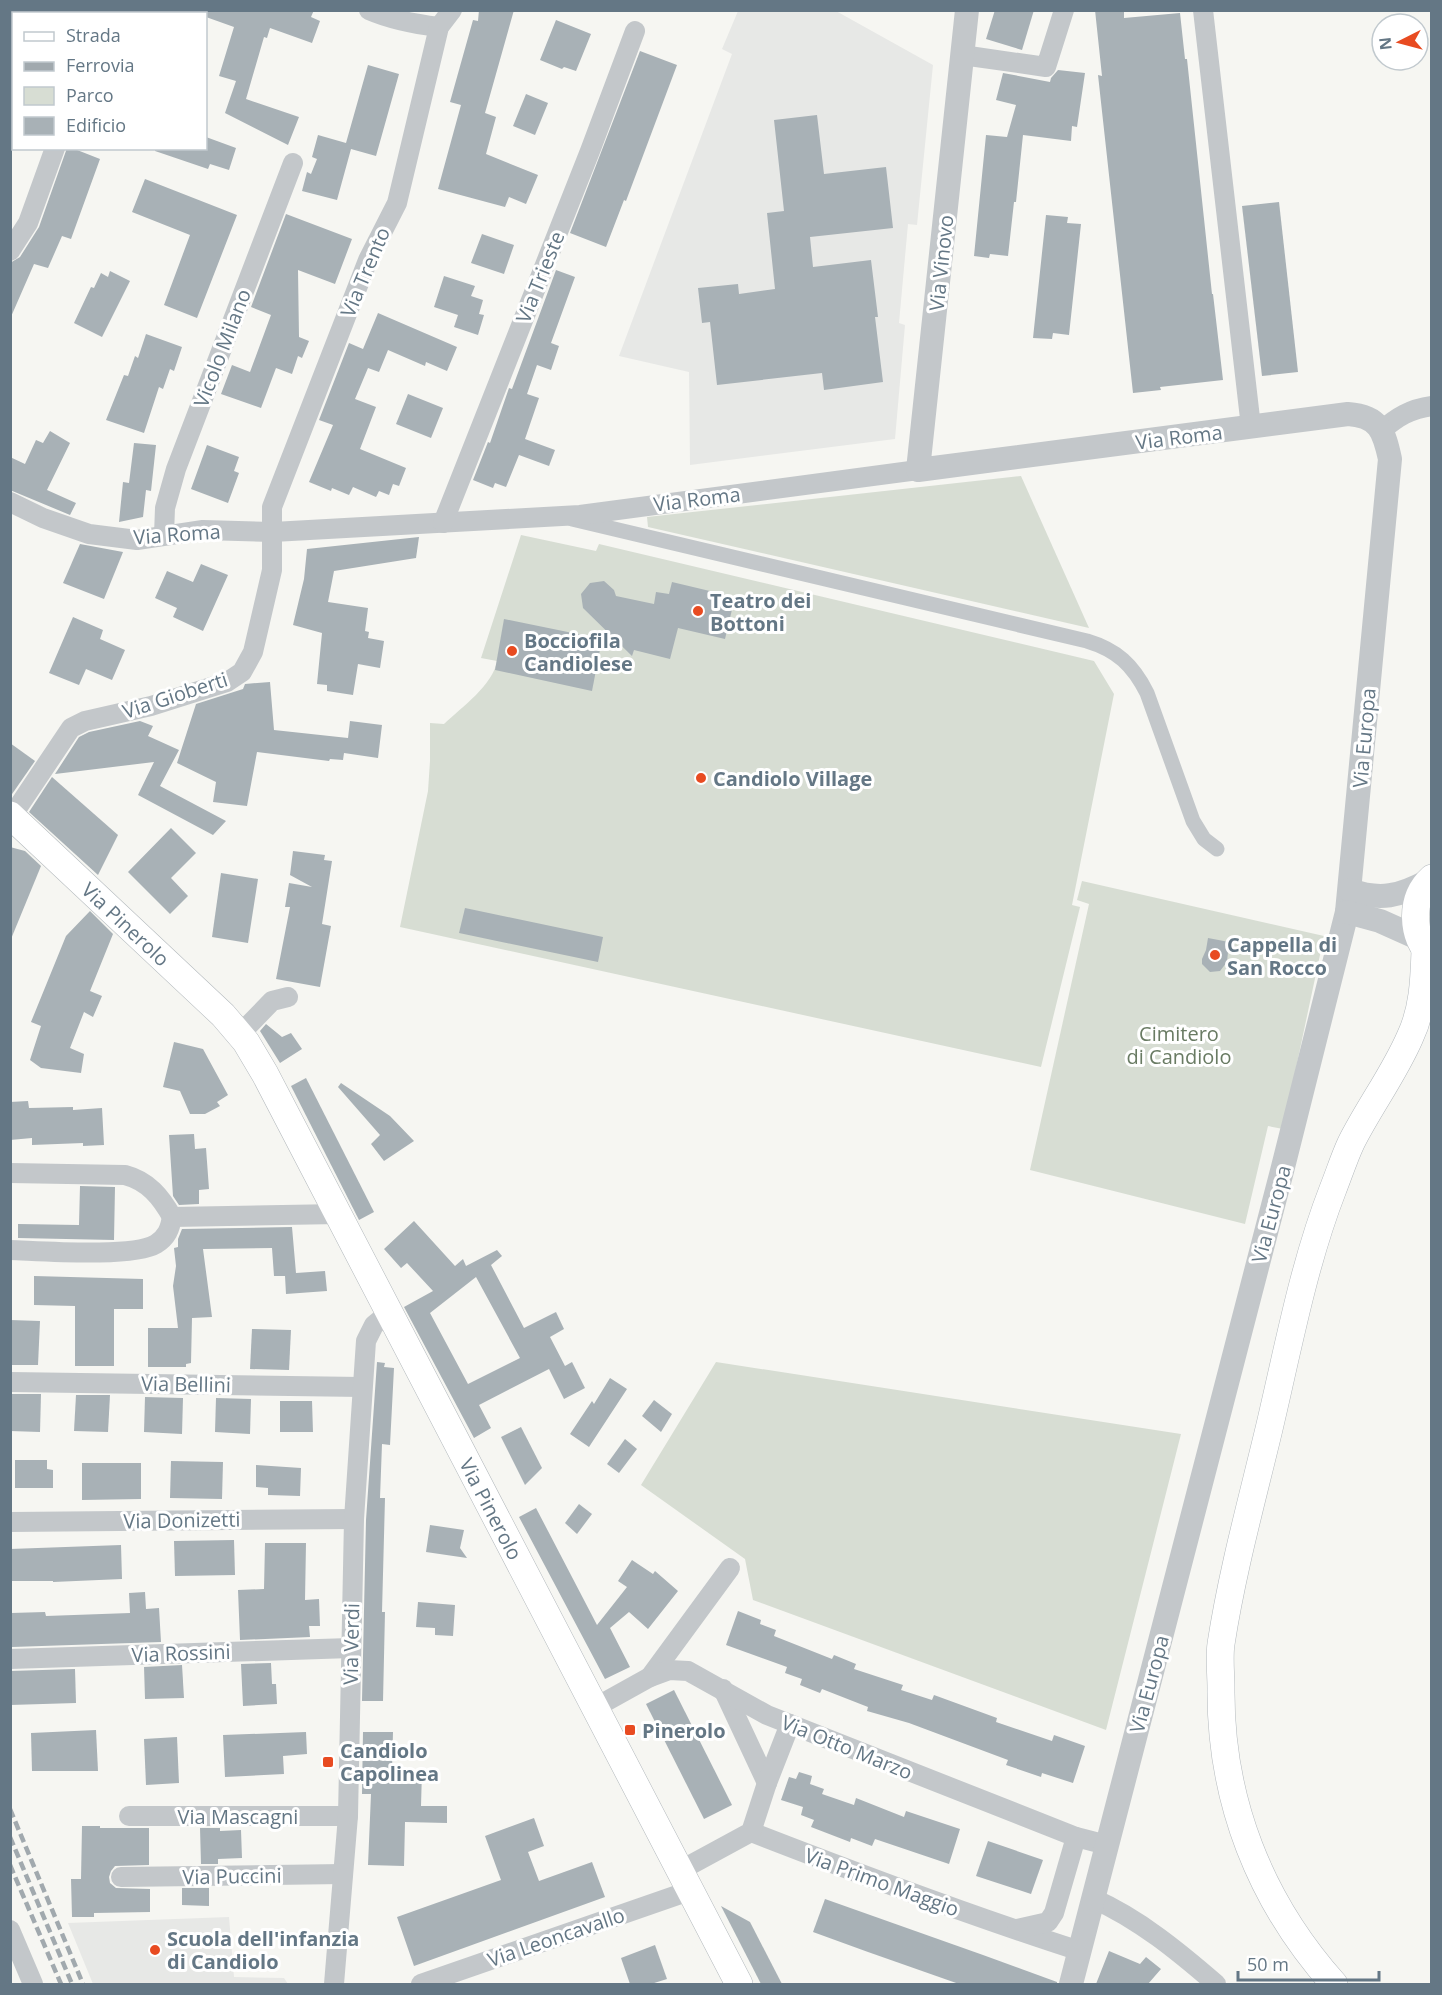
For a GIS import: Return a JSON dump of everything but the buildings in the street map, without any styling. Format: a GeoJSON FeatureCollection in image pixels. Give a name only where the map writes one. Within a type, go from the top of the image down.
{"type":"FeatureCollection","features":[{"type":"Feature","properties":{"kind":"main road","name":"Via Pinerolo"},"geometry":{"type":"LineString","coordinates":[[11,816],[223,1015],[240,1034],[266,1074],[739,1984]]}},
{"type":"Feature","properties":{"kind":"main road"},"geometry":{"type":"LineString","coordinates":[[1334,1984],[1314,1961],[1278,1908],[1255,1862],[1235,1806],[1223,1752],[1221,1647],[1234,1580],[1293,1328],[1323,1214],[1350,1144],[1421,1028],[1425,949],[1415,923],[1415,908],[1420,894],[1430,879]]}},
{"type":"Feature","properties":{"kind":"street"},"geometry":{"type":"LineString","coordinates":[[369,10],[408,24],[439,27]]}},
{"type":"Feature","properties":{"kind":"street","name":"Via Trento"},"geometry":{"type":"LineString","coordinates":[[273,532],[272,507],[276,496],[368,260],[397,203],[439,27],[452,10]]}},
{"type":"Feature","properties":{"kind":"street","name":"Via Vinovo"},"geometry":{"type":"LineString","coordinates":[[918,470],[967,10]]}},
{"type":"Feature","properties":{"kind":"street"},"geometry":{"type":"LineString","coordinates":[[963,55],[1046,67],[1064,10]]}},
{"type":"Feature","properties":{"kind":"street"},"geometry":{"type":"LineString","coordinates":[[1203,10],[1251,427]]}},
{"type":"Feature","properties":{"kind":"street","name":"Via Trieste"},"geometry":{"type":"LineString","coordinates":[[443,523],[635,31]]}},
{"type":"Feature","properties":{"kind":"street"},"geometry":{"type":"LineString","coordinates":[[10,251],[28,223],[54,150]]}},
{"type":"Feature","properties":{"kind":"street","name":"Vicolo Milano"},"geometry":{"type":"LineString","coordinates":[[164,536],[165,507],[176,468],[293,163]]}},
{"type":"Feature","properties":{"kind":"street"},"geometry":{"type":"LineString","coordinates":[[1381,431],[1409,410],[1431,406]]}},
{"type":"Feature","properties":{"kind":"street","name":"Via Roma"},"geometry":{"type":"LineString","coordinates":[[10,502],[43,518],[88,534],[137,540],[203,530],[273,532],[560,516],[1348,414],[1364,415],[1381,431]]}},
{"type":"Feature","properties":{"kind":"street","name":"Via Europa"},"geometry":{"type":"LineString","coordinates":[[1071,1984],[1282,1171],[1348,901],[1390,459],[1381,431]]}},
{"type":"Feature","properties":{"kind":"street"},"geometry":{"type":"LineString","coordinates":[[560,516],[1087,641],[1113,651],[1124,659],[1147,693],[1192,821],[1204,839],[1217,849]]}},
{"type":"Feature","properties":{"kind":"street","name":"Via Gioberti"},"geometry":{"type":"LineString","coordinates":[[11,816],[71,728],[86,721],[151,706],[227,682],[242,672],[253,652],[260,627],[272,570],[273,532]]}},
{"type":"Feature","properties":{"kind":"street"},"geometry":{"type":"LineString","coordinates":[[1348,901],[1366,896],[1386,896],[1408,892],[1430,879]]}},
{"type":"Feature","properties":{"kind":"street"},"geometry":{"type":"LineString","coordinates":[[1348,901],[1425,949]]}},
{"type":"Feature","properties":{"kind":"street"},"geometry":{"type":"LineString","coordinates":[[240,1034],[272,1001],[288,997]]}},
{"type":"Feature","properties":{"kind":"street"},"geometry":{"type":"LineString","coordinates":[[10,1173],[125,1175],[136,1178],[148,1186],[163,1200],[172,1217],[170,1230],[164,1238],[154,1245],[130,1252],[10,1250]]}},
{"type":"Feature","properties":{"kind":"street"},"geometry":{"type":"LineString","coordinates":[[172,1217],[339,1214]]}},
{"type":"Feature","properties":{"kind":"street","name":"Via Verdi"},"geometry":{"type":"LineString","coordinates":[[334,1984],[348,1816],[354,1519],[362,1387],[366,1341],[374,1325],[390,1312]]}},
{"type":"Feature","properties":{"kind":"street","name":"Via Bellini"},"geometry":{"type":"LineString","coordinates":[[10,1382],[362,1387]]}},
{"type":"Feature","properties":{"kind":"street","name":"Via Donizetti"},"geometry":{"type":"LineString","coordinates":[[10,1522],[354,1519]]}},
{"type":"Feature","properties":{"kind":"street"},"geometry":{"type":"LineString","coordinates":[[650,1677],[730,1568]]}},
{"type":"Feature","properties":{"kind":"street","name":"Via Rossini"},"geometry":{"type":"LineString","coordinates":[[10,1659],[351,1648]]}},
{"type":"Feature","properties":{"kind":"street","name":"Via Otto Marzo"},"geometry":{"type":"LineString","coordinates":[[596,1707],[650,1677],[669,1670],[688,1671],[790,1724],[1076,1837],[1107,1845]]}},
{"type":"Feature","properties":{"kind":"street"},"geometry":{"type":"LineString","coordinates":[[723,1689],[767,1783]]}},
{"type":"Feature","properties":{"kind":"street"},"geometry":{"type":"LineString","coordinates":[[686,1880],[751,1832],[790,1724]]}},
{"type":"Feature","properties":{"kind":"street","name":"Via Mascagni"},"geometry":{"type":"LineString","coordinates":[[129,1816],[348,1816]]}},
{"type":"Feature","properties":{"kind":"street","name":"Via Primo Maggio"},"geometry":{"type":"LineString","coordinates":[[751,1832],[868,1878],[1080,1951]]}},
{"type":"Feature","properties":{"kind":"street"},"geometry":{"type":"LineString","coordinates":[[1015,1930],[1048,1922],[1054,1913],[1076,1837]]}},
{"type":"Feature","properties":{"kind":"street","name":"Via Puccini"},"geometry":{"type":"LineString","coordinates":[[121,1877],[343,1874]]}},
{"type":"Feature","properties":{"kind":"street","name":"Via Leoncavallo"},"geometry":{"type":"LineString","coordinates":[[421,1984],[686,1880]]}},
{"type":"Feature","properties":{"kind":"street"},"geometry":{"type":"LineString","coordinates":[[1094,1899],[1119,1910],[1142,1926],[1216,1984]]}},
{"type":"Feature","properties":{"kind":"street"},"geometry":{"type":"LineString","coordinates":[[10,1930],[33,1984]]}},
{"type":"Feature","properties":{"kind":"shaded area"},"geometry":{"type":"Polygon","coordinates":[[[738,11],[836,11],[933,65],[917,225],[908,224],[899,323],[905,325],[895,439],[690,465],[689,372],[619,356],[732,54],[722,49],[738,11]]]}},
{"type":"Feature","properties":{"kind":"shaded area","name":"Scuola dell'infanzia di Candiolo"},"geometry":{"type":"Polygon","coordinates":[[[229,1917],[234,1977],[284,1978],[288,1984],[93,1984],[68,1923],[229,1917]]]}},
{"type":"Feature","properties":{"kind":"green space"},"geometry":{"type":"Polygon","coordinates":[[[1021,476],[1089,628],[648,527],[647,517],[1021,476]]]}},
{"type":"Feature","properties":{"kind":"green space","name":"Candiolo Village"},"geometry":{"type":"Polygon","coordinates":[[[521,535],[596,551],[599,544],[1094,661],[1114,694],[1072,905],[1080,907],[1041,1067],[400,927],[428,791],[430,723],[444,724],[490,679],[497,661],[481,658],[521,535]]]}},
{"type":"Feature","properties":{"kind":"green space","name":"Cimitero di Candiolo"},"geometry":{"type":"Polygon","coordinates":[[[1082,881],[1324,936],[1283,1129],[1268,1126],[1245,1224],[1030,1170],[1089,904],[1077,900],[1082,881]]]}},
{"type":"Feature","properties":{"kind":"green space"},"geometry":{"type":"Polygon","coordinates":[[[716,1362],[1181,1434],[1106,1730],[753,1600],[745,1559],[641,1485],[716,1362]]]}},
{"type":"Feature","properties":{"kind":"railway"},"geometry":{"type":"LineString","coordinates":[[10,1809],[83,1984]]}},
{"type":"Feature","properties":{"kind":"railway"},"geometry":{"type":"LineString","coordinates":[[10,1837],[72,1984]]}},
{"type":"Feature","properties":{"kind":"railway"},"geometry":{"type":"LineString","coordinates":[[10,1865],[61,1984]]}},
{"type":"Feature","properties":{"kind":"place","name":"Teatro dei Bottoni"},"geometry":{"type":"Point","coordinates":[698,611]}},
{"type":"Feature","properties":{"kind":"place","name":"Bocciofila Candiolese"},"geometry":{"type":"Point","coordinates":[512,651]}},
{"type":"Feature","properties":{"kind":"place","name":"Candiolo Village"},"geometry":{"type":"Point","coordinates":[701,778]}},
{"type":"Feature","properties":{"kind":"place","name":"Cappella di San Rocco"},"geometry":{"type":"Point","coordinates":[1215,955]}},
{"type":"Feature","properties":{"kind":"place","name":"Pinerolo"},"geometry":{"type":"Point","coordinates":[630,1730]}},
{"type":"Feature","properties":{"kind":"place","name":"Candiolo Capolinea"},"geometry":{"type":"Point","coordinates":[328,1762]}},
{"type":"Feature","properties":{"kind":"place","name":"Scuola dell'infanzia di Candiolo"},"geometry":{"type":"Point","coordinates":[155,1950]}}]}
